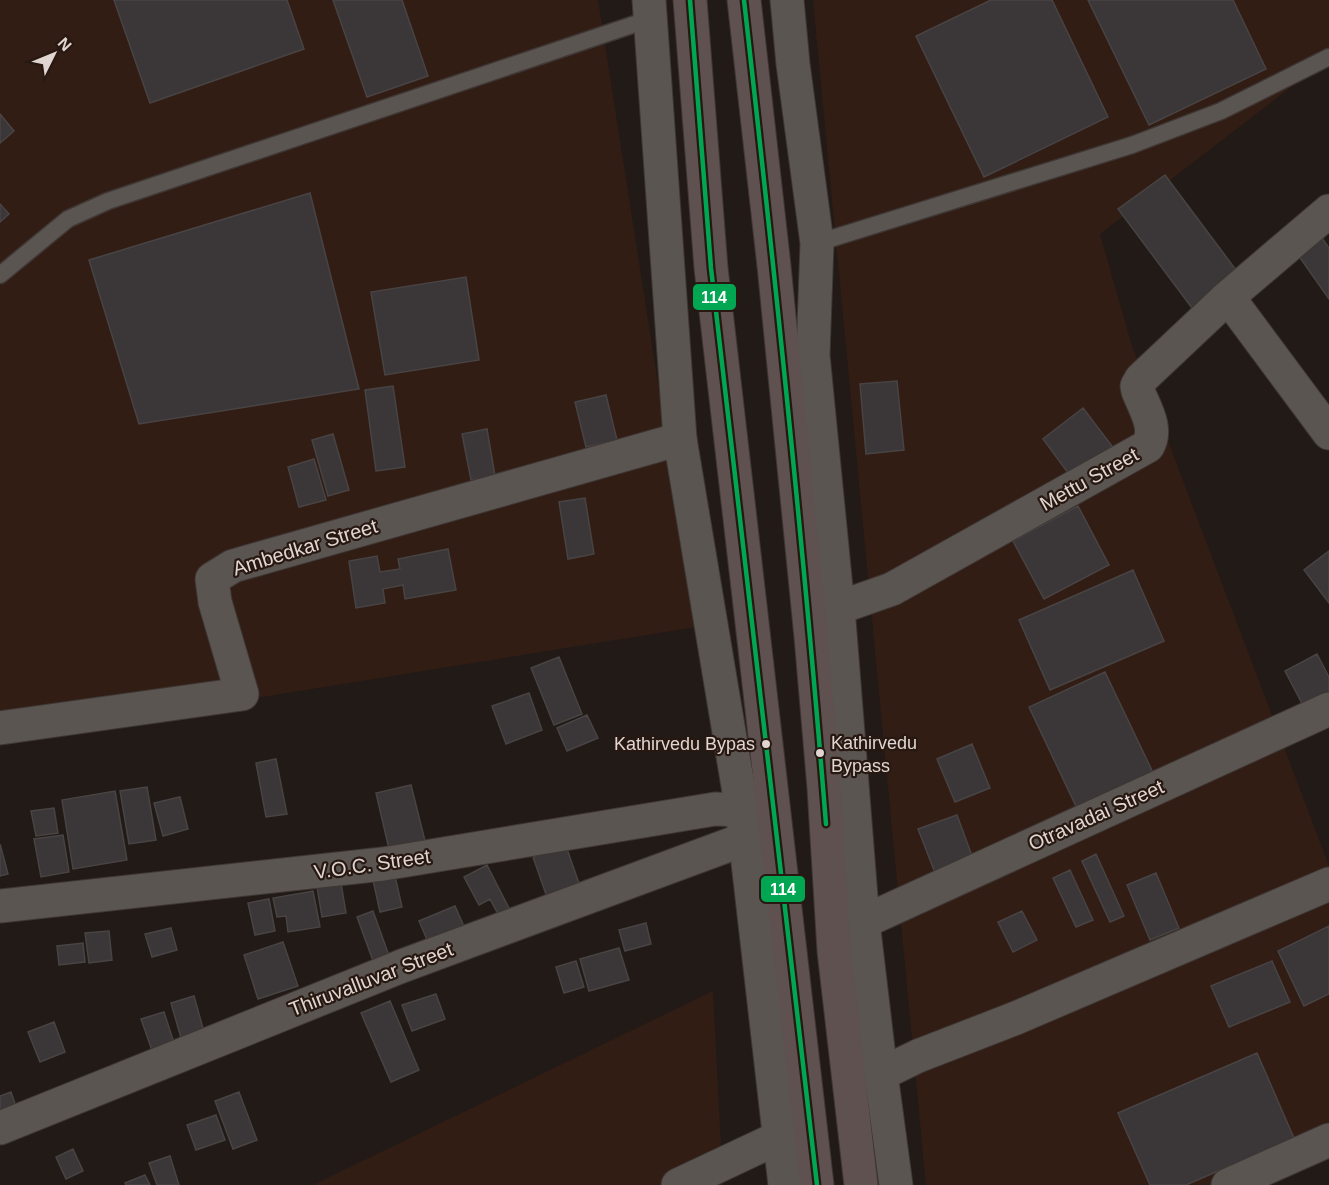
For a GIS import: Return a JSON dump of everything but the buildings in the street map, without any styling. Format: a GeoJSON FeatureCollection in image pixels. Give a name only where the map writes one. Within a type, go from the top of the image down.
{"type":"FeatureCollection","features":[{"type":"Feature","properties":{"kind":"highway"},"geometry":{"type":"LineString","coordinates":[[690,0],[711,268],[817,1185]]}},
{"type":"Feature","properties":{"kind":"highway"},"geometry":{"type":"LineString","coordinates":[[744,0],[774,266],[811,637],[824,788],[834,951],[861,1185]]}},
{"type":"Feature","properties":{"kind":"street"},"geometry":{"type":"LineString","coordinates":[[787,0],[793,64],[817,243],[813,355],[863,922],[880,1074],[896,1185]]}},
{"type":"Feature","properties":{"kind":"street"},"geometry":{"type":"LineString","coordinates":[[649,10],[680,439],[743,824],[780,1137],[783,1182]]}},
{"type":"Feature","properties":{"kind":"street","name":"Mettu Street"},"geometry":{"type":"LineString","coordinates":[[837,608],[892,589],[1148,446],[1153,429],[1138,391],[1139,382],[1228,297],[1329,211]]}},
{"type":"Feature","properties":{"kind":"street"},"geometry":{"type":"LineString","coordinates":[[1228,297],[1329,433]]}},
{"type":"Feature","properties":{"kind":"street","name":"Ambedkar Street"},"geometry":{"type":"LineString","coordinates":[[0,728],[242,694],[215,602],[212,579],[232,566],[680,439]]}},
{"type":"Feature","properties":{"kind":"street","name":"Otravadai Street"},"geometry":{"type":"LineString","coordinates":[[863,922],[1329,709]]}},
{"type":"Feature","properties":{"kind":"street","name":"V.O.C. Street"},"geometry":{"type":"LineString","coordinates":[[0,906],[383,864],[715,809],[743,824]]}},
{"type":"Feature","properties":{"kind":"street","name":"Thiruvalluvar Street"},"geometry":{"type":"LineString","coordinates":[[0,1128],[402,966],[743,824]]}},
{"type":"Feature","properties":{"kind":"street"},"geometry":{"type":"LineString","coordinates":[[880,1074],[1329,884]]}},
{"type":"Feature","properties":{"kind":"street"},"geometry":{"type":"LineString","coordinates":[[678,1185],[780,1137]]}},
{"type":"Feature","properties":{"kind":"street"},"geometry":{"type":"LineString","coordinates":[[1228,1185],[1329,1140]]}},
{"type":"Feature","properties":{"kind":"lane"},"geometry":{"type":"LineString","coordinates":[[0,276],[68,219],[108,201],[649,10]]}},
{"type":"Feature","properties":{"kind":"lane"},"geometry":{"type":"LineString","coordinates":[[817,243],[1132,145],[1221,111],[1329,57]]}},
{"type":"Feature","properties":{"kind":"shaded area"},"geometry":{"type":"Polygon","coordinates":[[[0,0],[598,0],[696,627],[0,739],[0,0]]]}},
{"type":"Feature","properties":{"kind":"shaded area"},"geometry":{"type":"Polygon","coordinates":[[[813,0],[1329,0],[1329,58],[1100,234],[1132,346],[1329,866],[1329,1150],[1257,1185],[926,1185],[813,0]]]}},
{"type":"Feature","properties":{"kind":"shaded area"},"geometry":{"type":"Polygon","coordinates":[[[713,991],[723,1185],[313,1185],[713,991]]]}},
{"type":"Feature","properties":{"kind":"transit line","name":"114"},"geometry":{"type":"LineString","coordinates":[[690,0],[711,268],[817,1185]]}},
{"type":"Feature","properties":{"kind":"transit line","name":"114"},"geometry":{"type":"LineString","coordinates":[[744,0],[788,412],[826,824]]}},
{"type":"Feature","properties":{"kind":"place","name":"Kathirvedu Bypas"},"geometry":{"type":"Point","coordinates":[766,744]}},
{"type":"Feature","properties":{"kind":"place","name":"Kathirvedu Bypass"},"geometry":{"type":"Point","coordinates":[820,753]}}]}
